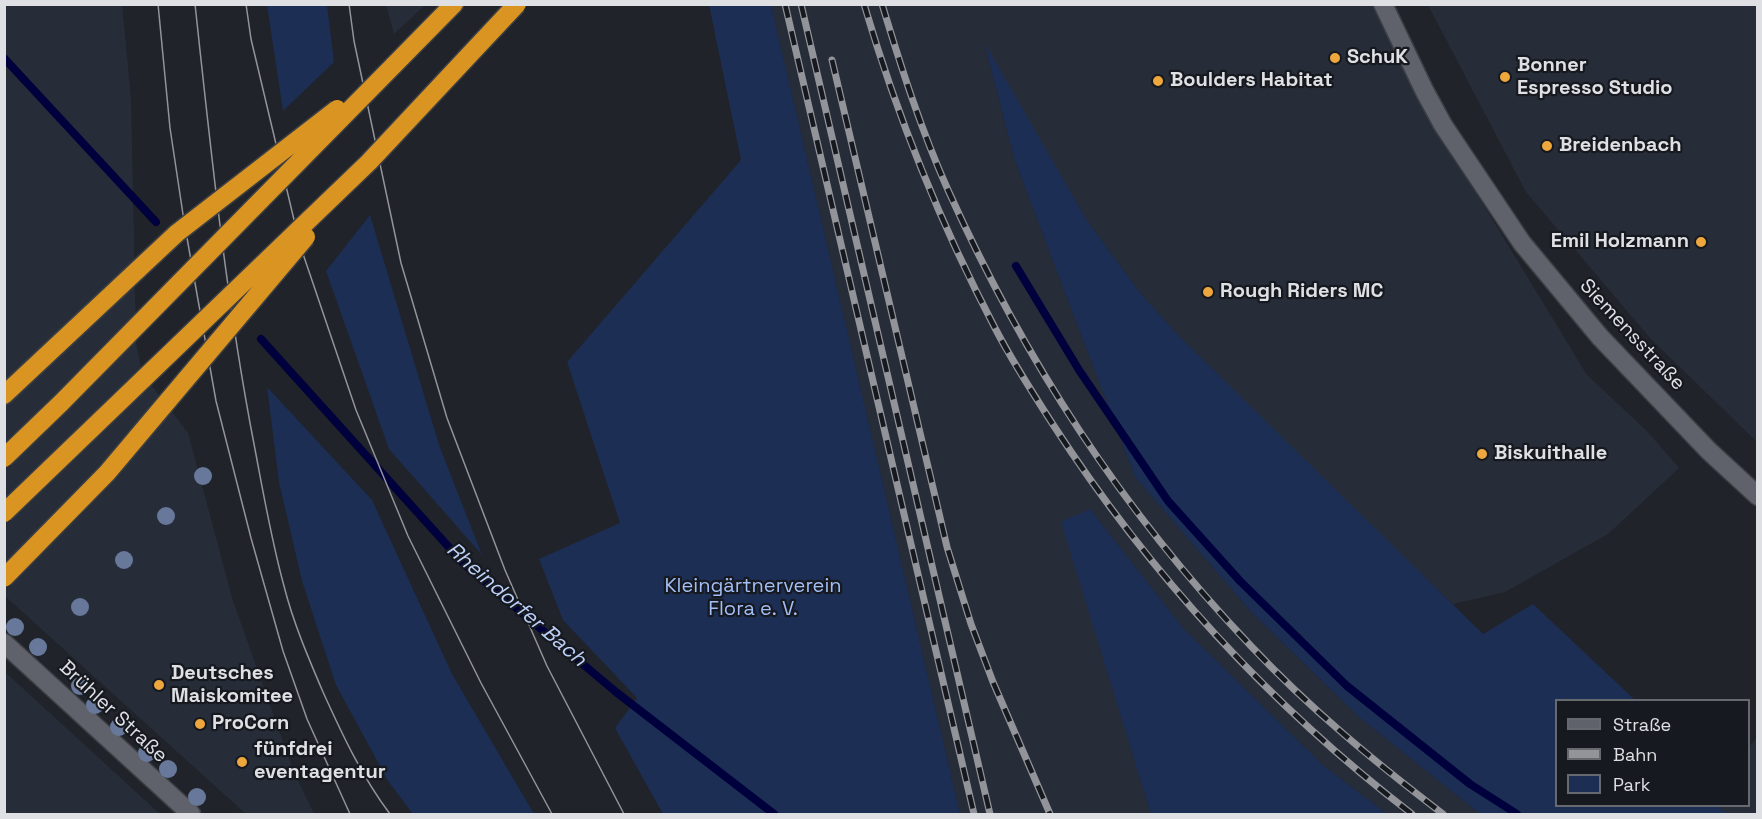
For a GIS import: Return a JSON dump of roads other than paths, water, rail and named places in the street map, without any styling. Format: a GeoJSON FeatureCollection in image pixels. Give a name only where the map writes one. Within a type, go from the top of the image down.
{"type":"FeatureCollection","features":[{"type":"Feature","properties":{"kind":"highway"},"geometry":{"type":"LineString","coordinates":[[4,458],[61,404],[454,4]]}},
{"type":"Feature","properties":{"kind":"highway"},"geometry":{"type":"LineString","coordinates":[[4,513],[369,162],[517,4]]}},
{"type":"Feature","properties":{"kind":"highway"},"geometry":{"type":"LineString","coordinates":[[4,395],[177,233],[393,66]]}},
{"type":"Feature","properties":{"kind":"highway"},"geometry":{"type":"LineString","coordinates":[[4,578],[107,473],[369,162]]}},
{"type":"Feature","properties":{"kind":"street","name":"Siemensstraße"},"geometry":{"type":"LineString","coordinates":[[1383,4],[1443,125],[1522,243],[1600,337],[1709,451],[1758,496]]}},
{"type":"Feature","properties":{"kind":"street","name":"Brühler Straße"},"geometry":{"type":"LineString","coordinates":[[4,643],[190,814]]}},
{"type":"Feature","properties":{"kind":"waterway","name":"Rheindorfer Bach"},"geometry":{"type":"LineString","coordinates":[[4,58],[156,222]]}},
{"type":"Feature","properties":{"kind":"waterway"},"geometry":{"type":"LineString","coordinates":[[1016,266],[1079,370],[1168,501],[1240,581],[1347,686],[1470,784],[1517,814]]}},
{"type":"Feature","properties":{"kind":"waterway","name":"Rheindorfer Bach"},"geometry":{"type":"LineString","coordinates":[[261,339],[465,565],[616,692],[774,814]]}},
{"type":"Feature","properties":{"kind":"tram line"},"geometry":{"type":"LineString","coordinates":[[158,4],[170,128],[216,401],[283,651],[307,719],[350,814]]}},
{"type":"Feature","properties":{"kind":"tram line"},"geometry":{"type":"LineString","coordinates":[[195,4],[235,335],[279,568],[296,626],[323,692],[362,770],[390,814]]}},
{"type":"Feature","properties":{"kind":"tram line"},"geometry":{"type":"LineString","coordinates":[[246,4],[251,39],[300,245],[356,410],[408,536],[481,683],[552,814]]}},
{"type":"Feature","properties":{"kind":"tram line"},"geometry":{"type":"LineString","coordinates":[[349,4],[354,41],[401,263],[447,418],[505,570],[547,666],[624,814]]}},
{"type":"Feature","properties":{"kind":"railway"},"geometry":{"type":"LineString","coordinates":[[785,4],[974,814]]}},
{"type":"Feature","properties":{"kind":"railway"},"geometry":{"type":"LineString","coordinates":[[801,4],[990,814]]}},
{"type":"Feature","properties":{"kind":"railway"},"geometry":{"type":"LineString","coordinates":[[864,4],[906,129],[956,250],[1002,340],[1052,423],[1129,532],[1216,634],[1310,728],[1412,814]]}},
{"type":"Feature","properties":{"kind":"railway"},"geometry":{"type":"LineString","coordinates":[[882,4],[920,121],[948,190],[978,253],[1043,373],[1118,486],[1159,541],[1272,668],[1343,734],[1443,814]]}},
{"type":"Feature","properties":{"kind":"railway"},"geometry":{"type":"LineString","coordinates":[[832,60],[947,547],[971,624],[993,682],[1050,814]]}},
{"type":"Feature","properties":{"kind":"place","name":"SchuK"},"geometry":{"type":"Point","coordinates":[1335,58]}},
{"type":"Feature","properties":{"kind":"place","name":"Bonner Espresso Studio"},"geometry":{"type":"Point","coordinates":[1505,77]}},
{"type":"Feature","properties":{"kind":"place","name":"Boulders Habitat"},"geometry":{"type":"Point","coordinates":[1158,81]}},
{"type":"Feature","properties":{"kind":"place","name":"Breidenbach"},"geometry":{"type":"Point","coordinates":[1547,146]}},
{"type":"Feature","properties":{"kind":"place","name":"Emil Holzmann"},"geometry":{"type":"Point","coordinates":[1701,242]}},
{"type":"Feature","properties":{"kind":"place","name":"Rough Riders MC"},"geometry":{"type":"Point","coordinates":[1208,292]}},
{"type":"Feature","properties":{"kind":"place","name":"Biskuithalle"},"geometry":{"type":"Point","coordinates":[1482,454]}},
{"type":"Feature","properties":{"kind":"place","name":"Deutsches Maiskomitee"},"geometry":{"type":"Point","coordinates":[159,685]}},
{"type":"Feature","properties":{"kind":"place","name":"ProCorn"},"geometry":{"type":"Point","coordinates":[200,724]}},
{"type":"Feature","properties":{"kind":"place","name":"fünfdrei eventagentur"},"geometry":{"type":"Point","coordinates":[242,762]}},
{"type":"Feature","properties":{"kind":"park label","name":"Kleingärtnerverein Flora e. V."},"geometry":{"type":"Point","coordinates":[753,598]}}]}
